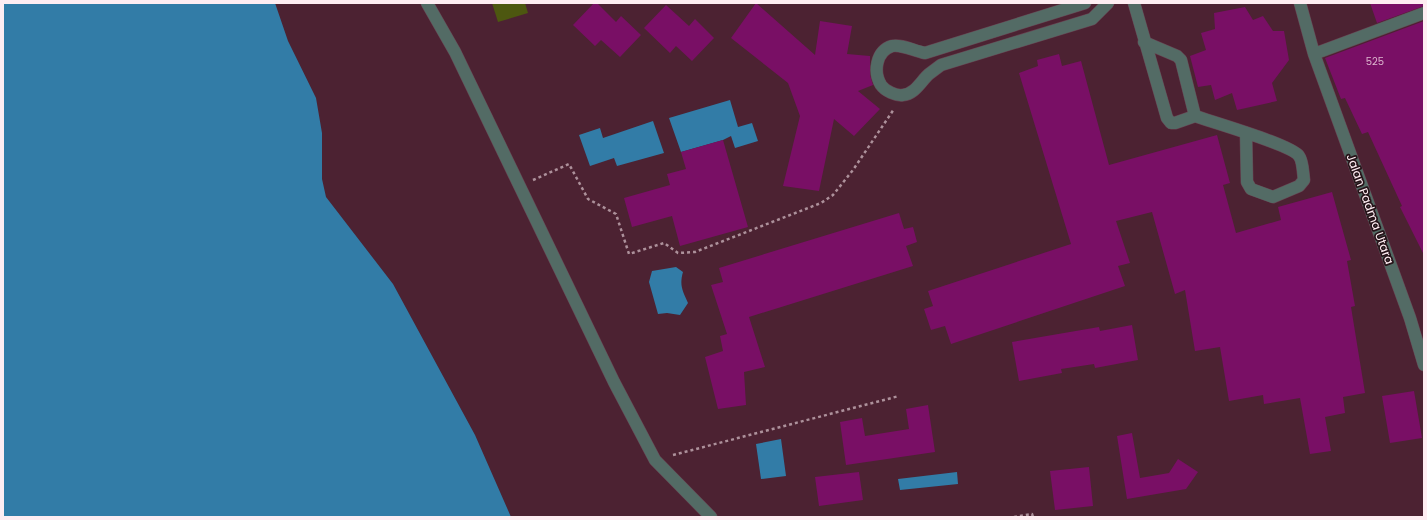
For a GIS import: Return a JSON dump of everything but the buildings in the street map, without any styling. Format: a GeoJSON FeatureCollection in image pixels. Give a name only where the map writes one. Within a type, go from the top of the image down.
{"type":"FeatureCollection","features":[{"type":"Feature","properties":{"kind":"street"},"geometry":{"type":"LineString","coordinates":[[427,3],[455,52],[614,382],[655,460],[712,517]]}},
{"type":"Feature","properties":{"kind":"street"},"geometry":{"type":"LineString","coordinates":[[1085,3],[925,53],[902,46],[893,46],[883,50],[877,61],[881,86],[892,93],[903,95],[914,91],[928,74],[941,65],[1092,19],[1108,3]]}},
{"type":"Feature","properties":{"kind":"street"},"geometry":{"type":"LineString","coordinates":[[1134,3],[1144,42],[1168,120],[1171,123],[1175,123],[1195,116],[1259,136],[1295,152],[1300,157],[1304,180],[1299,186],[1273,197],[1251,188],[1247,182],[1246,133]]}},
{"type":"Feature","properties":{"kind":"street","name":"Jalan Padma Utara"},"geometry":{"type":"LineString","coordinates":[[1300,3],[1314,54],[1410,318],[1424,365]]}},
{"type":"Feature","properties":{"kind":"street"},"geometry":{"type":"LineString","coordinates":[[1314,54],[1424,13]]}},
{"type":"Feature","properties":{"kind":"street"},"geometry":{"type":"LineString","coordinates":[[1144,42],[1177,56],[1181,60],[1195,116]]}},
{"type":"Feature","properties":{"kind":"path"},"geometry":{"type":"LineString","coordinates":[[519,186],[569,164],[588,199],[616,214],[629,254],[664,243],[678,253],[695,252],[821,203],[833,195],[853,170],[903,95]]}},
{"type":"Feature","properties":{"kind":"path"},"geometry":{"type":"LineString","coordinates":[[655,460],[899,396]]}},
{"type":"Feature","properties":{"kind":"path"},"geometry":{"type":"LineString","coordinates":[[1014,517],[1032,514],[1033,517]]}},
{"type":"Feature","properties":{"kind":"green space"},"geometry":{"type":"Polygon","coordinates":[[[492,3],[525,3],[528,13],[498,22],[492,3]]]}},
{"type":"Feature","properties":{"kind":"water"},"geometry":{"type":"Polygon","coordinates":[[[3,3],[275,3],[288,41],[316,98],[322,133],[322,179],[326,197],[393,284],[475,435],[511,517],[3,517],[3,3]]]}},
{"type":"Feature","properties":{"kind":"water"},"geometry":{"type":"Polygon","coordinates":[[[730,100],[738,127],[752,123],[758,141],[735,148],[731,136],[723,140],[681,152],[669,118],[730,100]]]}},
{"type":"Feature","properties":{"kind":"water"},"geometry":{"type":"Polygon","coordinates":[[[653,121],[664,153],[617,166],[614,158],[590,166],[579,135],[600,128],[603,138],[653,121]]]}},
{"type":"Feature","properties":{"kind":"water"},"geometry":{"type":"Polygon","coordinates":[[[676,267],[683,272],[683,292],[688,303],[680,315],[667,313],[658,314],[649,282],[652,271],[676,267]]]}},
{"type":"Feature","properties":{"kind":"water"},"geometry":{"type":"Polygon","coordinates":[[[781,439],[786,476],[761,479],[756,444],[781,439]]]}},
{"type":"Feature","properties":{"kind":"water"},"geometry":{"type":"Polygon","coordinates":[[[957,472],[958,484],[900,490],[898,479],[957,472]]]}}]}
